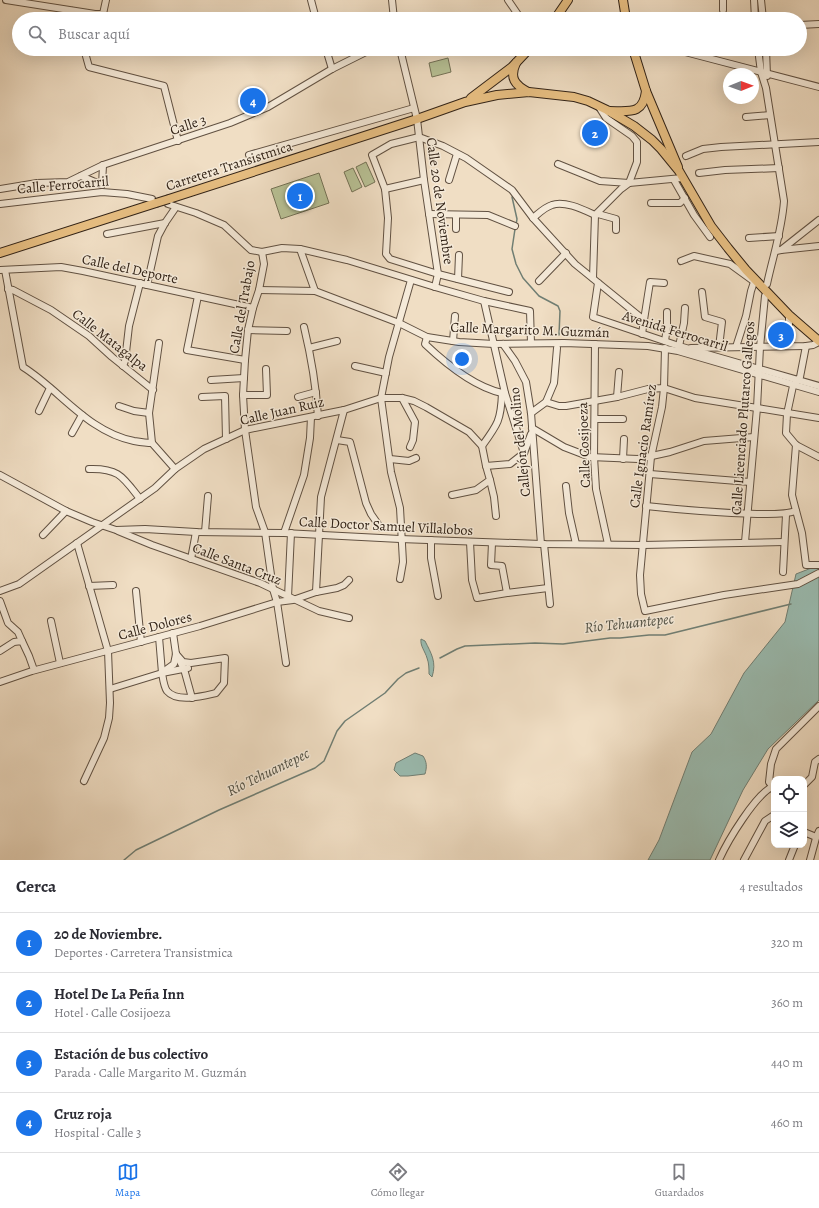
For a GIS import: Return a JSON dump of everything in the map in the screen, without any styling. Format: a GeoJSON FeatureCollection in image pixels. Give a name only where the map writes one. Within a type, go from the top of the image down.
{"type":"FeatureCollection","features":[{"type":"Feature","properties":{"kind":"main road"},"geometry":{"type":"LineString","coordinates":[[560,12],[568,0]]}},
{"type":"Feature","properties":{"kind":"main road"},"geometry":{"type":"LineString","coordinates":[[623,0],[625,12]]}},
{"type":"Feature","properties":{"kind":"main road","name":"Carretera Transistmica"},"geometry":{"type":"LineString","coordinates":[[465,102],[517,63],[524,56]]}},
{"type":"Feature","properties":{"kind":"main road","name":"Carretera Transistmica"},"geometry":{"type":"LineString","coordinates":[[635,56],[646,91],[678,165],[678,176]]}},
{"type":"Feature","properties":{"kind":"main road"},"geometry":{"type":"LineString","coordinates":[[517,63],[514,69],[513,77],[519,87],[529,92]]}},
{"type":"Feature","properties":{"kind":"main road"},"geometry":{"type":"LineString","coordinates":[[609,111],[632,111],[638,109],[645,102],[646,91]]}},
{"type":"Feature","properties":{"kind":"main road","name":"Carretera Transistmica"},"geometry":{"type":"LineString","coordinates":[[0,253],[154,201],[169,201],[465,102],[497,95],[529,92],[574,97],[598,105],[634,126],[652,140],[661,149],[711,226],[754,280],[819,342]]}},
{"type":"Feature","properties":{"kind":"street"},"geometry":{"type":"LineString","coordinates":[[6,0],[44,3],[80,12]]}},
{"type":"Feature","properties":{"kind":"street"},"geometry":{"type":"LineString","coordinates":[[103,12],[106,0]]}},
{"type":"Feature","properties":{"kind":"street"},"geometry":{"type":"LineString","coordinates":[[311,0],[314,12]]}},
{"type":"Feature","properties":{"kind":"street"},"geometry":{"type":"LineString","coordinates":[[392,0],[393,12]]}},
{"type":"Feature","properties":{"kind":"street"},"geometry":{"type":"LineString","coordinates":[[508,0],[516,12]]}},
{"type":"Feature","properties":{"kind":"street"},"geometry":{"type":"LineString","coordinates":[[723,0],[723,10]]}},
{"type":"Feature","properties":{"kind":"street"},"geometry":{"type":"LineString","coordinates":[[754,0],[755,12]]}},
{"type":"Feature","properties":{"kind":"street"},"geometry":{"type":"LineString","coordinates":[[762,0],[763,12]]}},
{"type":"Feature","properties":{"kind":"street"},"geometry":{"type":"LineString","coordinates":[[807,25],[819,24]]}},
{"type":"Feature","properties":{"kind":"street"},"geometry":{"type":"LineString","coordinates":[[86,56],[89,67],[164,86],[178,141]]}},
{"type":"Feature","properties":{"kind":"street"},"geometry":{"type":"LineString","coordinates":[[328,56],[332,69]]}},
{"type":"Feature","properties":{"kind":"street","name":"Calle 3"},"geometry":{"type":"LineString","coordinates":[[0,189],[37,183],[68,182],[103,166],[230,123],[268,108],[332,69],[358,56]]}},
{"type":"Feature","properties":{"kind":"street","name":"Calle 20 de Noviembre"},"geometry":{"type":"LineString","coordinates":[[402,56],[417,119],[424,180],[438,274],[434,287]]}},
{"type":"Feature","properties":{"kind":"street"},"geometry":{"type":"LineString","coordinates":[[698,56],[764,72],[819,88]]}},
{"type":"Feature","properties":{"kind":"street"},"geometry":{"type":"LineString","coordinates":[[760,56],[764,72],[784,201],[778,250],[767,284]]}},
{"type":"Feature","properties":{"kind":"street"},"geometry":{"type":"LineString","coordinates":[[764,72],[765,56]]}},
{"type":"Feature","properties":{"kind":"street"},"geometry":{"type":"LineString","coordinates":[[593,278],[595,215],[629,183],[637,162],[637,142],[632,136],[606,118],[598,105]]}},
{"type":"Feature","properties":{"kind":"street"},"geometry":{"type":"LineString","coordinates":[[249,155],[414,108]]}},
{"type":"Feature","properties":{"kind":"street"},"geometry":{"type":"LineString","coordinates":[[746,117],[770,115]]}},
{"type":"Feature","properties":{"kind":"street"},"geometry":{"type":"LineString","coordinates":[[509,292],[438,274],[390,259],[386,254],[388,218],[385,189],[372,155],[391,144],[419,137],[442,146],[490,174],[513,193],[533,218],[575,264],[644,320]]}},
{"type":"Feature","properties":{"kind":"street"},"geometry":{"type":"LineString","coordinates":[[686,156],[703,149],[721,147],[819,142]]}},
{"type":"Feature","properties":{"kind":"street"},"geometry":{"type":"LineString","coordinates":[[449,180],[457,154]]}},
{"type":"Feature","properties":{"kind":"street"},"geometry":{"type":"LineString","coordinates":[[558,164],[600,181],[629,183],[678,176],[685,198],[694,215],[710,237]]}},
{"type":"Feature","properties":{"kind":"street"},"geometry":{"type":"LineString","coordinates":[[102,192],[103,166]]}},
{"type":"Feature","properties":{"kind":"street"},"geometry":{"type":"LineString","coordinates":[[699,173],[725,170],[779,168]]}},
{"type":"Feature","properties":{"kind":"street"},"geometry":{"type":"LineString","coordinates":[[81,176],[102,185]]}},
{"type":"Feature","properties":{"kind":"street"},"geometry":{"type":"LineString","coordinates":[[385,189],[424,180]]}},
{"type":"Feature","properties":{"kind":"street","name":"Calle Ferrocarril"},"geometry":{"type":"LineString","coordinates":[[0,204],[102,192],[127,194],[154,201]]}},
{"type":"Feature","properties":{"kind":"street"},"geometry":{"type":"LineString","coordinates":[[652,203],[680,203],[685,198]]}},
{"type":"Feature","properties":{"kind":"street"},"geometry":{"type":"LineString","coordinates":[[169,201],[176,207],[196,213],[224,225],[251,250],[262,252]]}},
{"type":"Feature","properties":{"kind":"street"},"geometry":{"type":"LineString","coordinates":[[533,218],[547,207],[557,204],[573,206],[595,215],[598,214],[616,219],[616,230]]}},
{"type":"Feature","properties":{"kind":"street"},"geometry":{"type":"LineString","coordinates":[[147,285],[158,236],[176,207]]}},
{"type":"Feature","properties":{"kind":"street"},"geometry":{"type":"LineString","coordinates":[[429,214],[488,216],[515,226]]}},
{"type":"Feature","properties":{"kind":"street"},"geometry":{"type":"LineString","coordinates":[[456,215],[456,229]]}},
{"type":"Feature","properties":{"kind":"street"},"geometry":{"type":"LineString","coordinates":[[778,250],[819,220]]}},
{"type":"Feature","properties":{"kind":"street"},"geometry":{"type":"LineString","coordinates":[[107,234],[165,223]]}},
{"type":"Feature","properties":{"kind":"street"},"geometry":{"type":"LineString","coordinates":[[749,238],[779,236]]}},
{"type":"Feature","properties":{"kind":"street"},"geometry":{"type":"LineString","coordinates":[[778,250],[819,246]]}},
{"type":"Feature","properties":{"kind":"street","name":"Calle del Trabajo"},"geometry":{"type":"LineString","coordinates":[[286,663],[277,602],[272,589],[264,532],[256,507],[245,430],[243,395],[245,360],[248,330],[259,290],[264,264],[262,252],[282,248],[300,249],[347,260],[484,301],[530,311],[531,344]]}},
{"type":"Feature","properties":{"kind":"street"},"geometry":{"type":"LineString","coordinates":[[300,249],[315,291]]}},
{"type":"Feature","properties":{"kind":"street"},"geometry":{"type":"LineString","coordinates":[[539,282],[566,253]]}},
{"type":"Feature","properties":{"kind":"street"},"geometry":{"type":"LineString","coordinates":[[458,279],[459,255]]}},
{"type":"Feature","properties":{"kind":"street"},"geometry":{"type":"LineString","coordinates":[[681,261],[694,256],[730,264],[754,280],[750,291],[746,316],[736,347]]}},
{"type":"Feature","properties":{"kind":"street","name":"Calle del Deporte"},"geometry":{"type":"LineString","coordinates":[[2,270],[61,267],[253,308]]}},
{"type":"Feature","properties":{"kind":"street"},"geometry":{"type":"LineString","coordinates":[[2,270],[8,289],[23,367],[37,376],[82,415],[110,433],[133,441],[152,443],[175,469]]}},
{"type":"Feature","properties":{"kind":"street"},"geometry":{"type":"LineString","coordinates":[[400,579],[403,562],[400,508],[391,472],[381,398],[389,357],[411,280]]}},
{"type":"Feature","properties":{"kind":"street"},"geometry":{"type":"LineString","coordinates":[[642,334],[650,282],[664,283]]}},
{"type":"Feature","properties":{"kind":"street"},"geometry":{"type":"LineString","coordinates":[[123,366],[126,361],[129,326],[140,283]]}},
{"type":"Feature","properties":{"kind":"street","name":"Avenida Ferrocarril"},"geometry":{"type":"LineString","coordinates":[[598,283],[593,317],[642,334],[665,345],[687,348],[759,372]]}},
{"type":"Feature","properties":{"kind":"street","name":"Calle Matagalpa"},"geometry":{"type":"LineString","coordinates":[[8,289],[13,290],[51,310],[89,336],[153,390]]}},
{"type":"Feature","properties":{"kind":"street","name":"Calle Margarito M. Guzmán"},"geometry":{"type":"LineString","coordinates":[[259,290],[315,291],[399,323],[427,337],[453,341],[494,344],[564,343],[665,345]]}},
{"type":"Feature","properties":{"kind":"street"},"geometry":{"type":"LineString","coordinates":[[702,292],[705,317],[722,322],[719,347]]}},
{"type":"Feature","properties":{"kind":"street"},"geometry":{"type":"LineString","coordinates":[[198,296],[187,350],[245,360]]}},
{"type":"Feature","properties":{"kind":"street","name":"Calle Licenciado Plutarco Gallegos"},"geometry":{"type":"LineString","coordinates":[[745,542],[765,296]]}},
{"type":"Feature","properties":{"kind":"street"},"geometry":{"type":"LineString","coordinates":[[484,301],[503,393],[524,453]]}},
{"type":"Feature","properties":{"kind":"street"},"geometry":{"type":"LineString","coordinates":[[679,346],[684,323],[685,308]]}},
{"type":"Feature","properties":{"kind":"street","name":"Calle Ignacio Ramírez"},"geometry":{"type":"LineString","coordinates":[[667,312],[664,388],[662,407],[651,457],[640,575],[644,611],[724,595],[798,584],[819,573]]}},
{"type":"Feature","properties":{"kind":"street"},"geometry":{"type":"LineString","coordinates":[[789,315],[789,346]]}},
{"type":"Feature","properties":{"kind":"street"},"geometry":{"type":"LineString","coordinates":[[453,341],[455,316]]}},
{"type":"Feature","properties":{"kind":"street"},"geometry":{"type":"LineString","coordinates":[[284,533],[304,475],[314,416],[316,392],[304,326]]}},
{"type":"Feature","properties":{"kind":"street"},"geometry":{"type":"LineString","coordinates":[[248,330],[287,331]]}},
{"type":"Feature","properties":{"kind":"street"},"geometry":{"type":"LineString","coordinates":[[427,337],[425,344],[465,376],[490,390],[503,393]]}},
{"type":"Feature","properties":{"kind":"street"},"geometry":{"type":"LineString","coordinates":[[309,348],[338,341]]}},
{"type":"Feature","properties":{"kind":"street"},"geometry":{"type":"LineString","coordinates":[[687,348],[806,346],[819,342]]}},
{"type":"Feature","properties":{"kind":"street","name":"Calle Matagalpa"},"geometry":{"type":"LineString","coordinates":[[152,443],[149,413],[159,343]]}},
{"type":"Feature","properties":{"kind":"street","name":"Callejón del Molino"},"geometry":{"type":"LineString","coordinates":[[503,344],[515,361],[526,382],[531,413],[550,604]]}},
{"type":"Feature","properties":{"kind":"street","name":"Calle Cosijoeza"},"geometry":{"type":"LineString","coordinates":[[595,344],[594,457],[596,489],[608,544]]}},
{"type":"Feature","properties":{"kind":"street"},"geometry":{"type":"LineString","coordinates":[[665,345],[796,382],[819,386]]}},
{"type":"Feature","properties":{"kind":"street"},"geometry":{"type":"LineString","coordinates":[[806,346],[800,377],[796,382],[787,414],[786,433],[796,445],[819,457]]}},
{"type":"Feature","properties":{"kind":"street"},"geometry":{"type":"LineString","coordinates":[[531,413],[546,402],[554,384],[557,348]]}},
{"type":"Feature","properties":{"kind":"street"},"geometry":{"type":"LineString","coordinates":[[355,366],[386,373]]}},
{"type":"Feature","properties":{"kind":"street"},"geometry":{"type":"LineString","coordinates":[[243,395],[267,395],[266,369]]}},
{"type":"Feature","properties":{"kind":"street"},"geometry":{"type":"LineString","coordinates":[[617,397],[619,372]]}},
{"type":"Feature","properties":{"kind":"street"},"geometry":{"type":"LineString","coordinates":[[211,380],[244,378]]}},
{"type":"Feature","properties":{"kind":"street"},"geometry":{"type":"LineString","coordinates":[[796,382],[819,392]]}},
{"type":"Feature","properties":{"kind":"street"},"geometry":{"type":"LineString","coordinates":[[39,411],[50,388]]}},
{"type":"Feature","properties":{"kind":"street"},"geometry":{"type":"LineString","coordinates":[[546,402],[559,406],[566,406],[617,397],[648,389],[664,388],[694,398],[819,418]]}},
{"type":"Feature","properties":{"kind":"street"},"geometry":{"type":"LineString","coordinates":[[298,397],[316,392]]}},
{"type":"Feature","properties":{"kind":"street"},"geometry":{"type":"LineString","coordinates":[[496,516],[494,497],[482,446],[496,426],[501,411],[503,393]]}},
{"type":"Feature","properties":{"kind":"street"},"geometry":{"type":"LineString","coordinates":[[202,397],[225,396],[226,439]]}},
{"type":"Feature","properties":{"kind":"street","name":"Calle Juan Ruiz"},"geometry":{"type":"LineString","coordinates":[[0,591],[19,584],[103,526],[154,488],[175,469],[204,449],[245,430],[344,410],[381,398],[402,398],[414,400],[469,432],[482,446]]}},
{"type":"Feature","properties":{"kind":"street"},"geometry":{"type":"LineString","coordinates":[[402,398],[415,422],[413,440],[410,447]]}},
{"type":"Feature","properties":{"kind":"street"},"geometry":{"type":"LineString","coordinates":[[119,406],[134,411],[149,413]]}},
{"type":"Feature","properties":{"kind":"street"},"geometry":{"type":"LineString","coordinates":[[316,592],[321,497],[344,410]]}},
{"type":"Feature","properties":{"kind":"street"},"geometry":{"type":"LineString","coordinates":[[72,433],[82,415]]}},
{"type":"Feature","properties":{"kind":"street"},"geometry":{"type":"LineString","coordinates":[[594,418],[623,420]]}},
{"type":"Feature","properties":{"kind":"street"},"geometry":{"type":"LineString","coordinates":[[486,466],[510,464],[524,453],[532,430],[564,447],[590,457],[623,459],[651,457],[704,441],[754,437]]}},
{"type":"Feature","properties":{"kind":"street"},"geometry":{"type":"LineString","coordinates":[[623,459],[624,439]]}},
{"type":"Feature","properties":{"kind":"street"},"geometry":{"type":"LineString","coordinates":[[337,440],[350,442],[366,503],[371,514],[380,527]]}},
{"type":"Feature","properties":{"kind":"street"},"geometry":{"type":"LineString","coordinates":[[796,445],[792,494],[802,533],[806,565],[819,565]]}},
{"type":"Feature","properties":{"kind":"street"},"geometry":{"type":"LineString","coordinates":[[390,459],[409,461],[416,458]]}},
{"type":"Feature","properties":{"kind":"street"},"geometry":{"type":"LineString","coordinates":[[89,469],[102,468],[113,471],[121,476],[140,499]]}},
{"type":"Feature","properties":{"kind":"street"},"geometry":{"type":"LineString","coordinates":[[650,474],[750,482]]}},
{"type":"Feature","properties":{"kind":"street","name":"Calle Doctor Samuel Villalobos"},"geometry":{"type":"LineString","coordinates":[[0,475],[66,511],[116,530],[264,532],[393,539],[401,536],[431,540],[543,544],[643,545],[784,542]]}},
{"type":"Feature","properties":{"kind":"street"},"geometry":{"type":"LineString","coordinates":[[452,495],[476,490],[490,480]]}},
{"type":"Feature","properties":{"kind":"street"},"geometry":{"type":"LineString","coordinates":[[566,486],[576,544]]}},
{"type":"Feature","properties":{"kind":"street"},"geometry":{"type":"LineString","coordinates":[[205,532],[208,496]]}},
{"type":"Feature","properties":{"kind":"street"},"geometry":{"type":"LineString","coordinates":[[646,506],[691,511],[748,514],[786,514],[796,511]]}},
{"type":"Feature","properties":{"kind":"street"},"geometry":{"type":"LineString","coordinates":[[43,535],[66,511]]}},
{"type":"Feature","properties":{"kind":"street"},"geometry":{"type":"LineString","coordinates":[[783,572],[786,514]]}},
{"type":"Feature","properties":{"kind":"street","name":"Calle Santa Cruz"},"geometry":{"type":"LineString","coordinates":[[116,530],[152,545],[260,583],[319,612],[349,618]]}},
{"type":"Feature","properties":{"kind":"street"},"geometry":{"type":"LineString","coordinates":[[191,559],[196,532]]}},
{"type":"Feature","properties":{"kind":"street"},"geometry":{"type":"LineString","coordinates":[[290,598],[291,533]]}},
{"type":"Feature","properties":{"kind":"street"},"geometry":{"type":"LineString","coordinates":[[431,540],[431,558],[438,596]]}},
{"type":"Feature","properties":{"kind":"street"},"geometry":{"type":"LineString","coordinates":[[470,542],[472,580],[477,598],[548,588]]}},
{"type":"Feature","properties":{"kind":"street"},"geometry":{"type":"LineString","coordinates":[[77,543],[108,651],[110,689],[109,718],[104,738],[84,781]]}},
{"type":"Feature","properties":{"kind":"street"},"geometry":{"type":"LineString","coordinates":[[492,543],[491,565],[502,566],[507,593]]}},
{"type":"Feature","properties":{"kind":"street","name":"Calle Dolores"},"geometry":{"type":"LineString","coordinates":[[0,682],[34,670],[159,637],[290,598],[336,588],[344,585],[349,580]]}},
{"type":"Feature","properties":{"kind":"street"},"geometry":{"type":"LineString","coordinates":[[90,586],[113,585]]}},
{"type":"Feature","properties":{"kind":"street"},"geometry":{"type":"LineString","coordinates":[[136,591],[141,642]]}},
{"type":"Feature","properties":{"kind":"street"},"geometry":{"type":"LineString","coordinates":[[0,601],[8,623],[18,632],[30,656],[34,670]]}},
{"type":"Feature","properties":{"kind":"street"},"geometry":{"type":"LineString","coordinates":[[51,622],[60,664]]}},
{"type":"Feature","properties":{"kind":"street"},"geometry":{"type":"LineString","coordinates":[[162,673],[174,664],[176,654],[173,633]]}},
{"type":"Feature","properties":{"kind":"street"},"geometry":{"type":"LineString","coordinates":[[159,637],[162,673],[166,690],[173,696],[192,698],[216,694],[224,683],[225,658],[191,663],[183,662],[176,654]]}},
{"type":"Feature","properties":{"kind":"street"},"geometry":{"type":"LineString","coordinates":[[0,651],[14,642],[22,641]]}},
{"type":"Feature","properties":{"kind":"street"},"geometry":{"type":"LineString","coordinates":[[176,654],[184,669],[192,698]]}},
{"type":"Feature","properties":{"kind":"street"},"geometry":{"type":"LineString","coordinates":[[110,689],[162,673],[184,669],[202,662]]}},
{"type":"Feature","properties":{"kind":"street"},"geometry":{"type":"LineString","coordinates":[[771,784],[769,782],[771,764],[776,749],[819,706]]}},
{"type":"Feature","properties":{"kind":"street"},"geometry":{"type":"LineString","coordinates":[[807,781],[812,777],[815,762],[819,759]]}},
{"type":"Feature","properties":{"kind":"street"},"geometry":{"type":"LineString","coordinates":[[719,860],[740,824],[759,797],[771,788]]}},
{"type":"Feature","properties":{"kind":"street"},"geometry":{"type":"LineString","coordinates":[[744,860],[765,822],[771,818]]}},
{"type":"Feature","properties":{"kind":"street"},"geometry":{"type":"LineString","coordinates":[[807,832],[818,834],[810,860]]}},
{"type":"Feature","properties":{"kind":"street"},"geometry":{"type":"LineString","coordinates":[[789,860],[794,848]]}},
{"type":"Feature","properties":{"kind":"street"},"geometry":{"type":"LineString","coordinates":[[812,852],[819,854]]}},
{"type":"Feature","properties":{"kind":"green space"},"geometry":{"type":"Polygon","coordinates":[[[448,58],[451,72],[432,77],[429,63],[448,58]]]}},
{"type":"Feature","properties":{"kind":"green space"},"geometry":{"type":"Polygon","coordinates":[[[366,162],[375,182],[365,187],[356,167],[366,162]]]}},
{"type":"Feature","properties":{"kind":"green space"},"geometry":{"type":"Polygon","coordinates":[[[353,168],[362,187],[352,192],[344,172],[353,168]]]}},
{"type":"Feature","properties":{"kind":"green space"},"geometry":{"type":"Polygon","coordinates":[[[319,173],[329,203],[281,219],[271,189],[319,173]]]}},
{"type":"Feature","properties":{"kind":"water"},"geometry":{"type":"Polygon","coordinates":[[[819,565],[819,700],[768,749],[743,790],[710,860],[648,860],[659,840],[692,752],[711,734],[744,673],[785,622],[796,574],[819,565]]]}},
{"type":"Feature","properties":{"kind":"water"},"geometry":{"type":"Polygon","coordinates":[[[421,639],[425,641],[433,658],[434,667],[432,677],[429,674],[428,662],[421,639]]]}},
{"type":"Feature","properties":{"kind":"water"},"geometry":{"type":"Polygon","coordinates":[[[415,753],[423,756],[425,760],[425,774],[400,776],[394,770],[396,763],[415,753]]]}},
{"type":"Feature","properties":{"kind":"waterway"},"geometry":{"type":"LineString","coordinates":[[512,197],[517,219],[516,225]]}},
{"type":"Feature","properties":{"kind":"waterway"},"geometry":{"type":"LineString","coordinates":[[515,229],[512,249],[516,264],[523,278],[539,296],[558,306],[560,311],[559,335]]}},
{"type":"Feature","properties":{"kind":"waterway","name":"Río Tehuantepec"},"geometry":{"type":"LineString","coordinates":[[440,658],[465,646],[535,643],[563,644],[610,638],[665,635],[791,604]]}},
{"type":"Feature","properties":{"kind":"waterway","name":"Río Tehuantepec"},"geometry":{"type":"LineString","coordinates":[[124,860],[136,850],[219,810],[315,768],[324,761],[337,731],[345,721],[385,693],[406,673],[419,668]]}},
{"type":"Feature","properties":{"kind":"place","name":"Cruz roja"},"geometry":{"type":"Point","coordinates":[253,101]}},
{"type":"Feature","properties":{"kind":"place","name":"Hotel De La Peña Inn"},"geometry":{"type":"Point","coordinates":[595,133]}},
{"type":"Feature","properties":{"kind":"place","name":"20 de Noviembre."},"geometry":{"type":"Point","coordinates":[300,196]}},
{"type":"Feature","properties":{"kind":"place","name":"Estación de bus colectivo"},"geometry":{"type":"Point","coordinates":[781,335]}}]}
